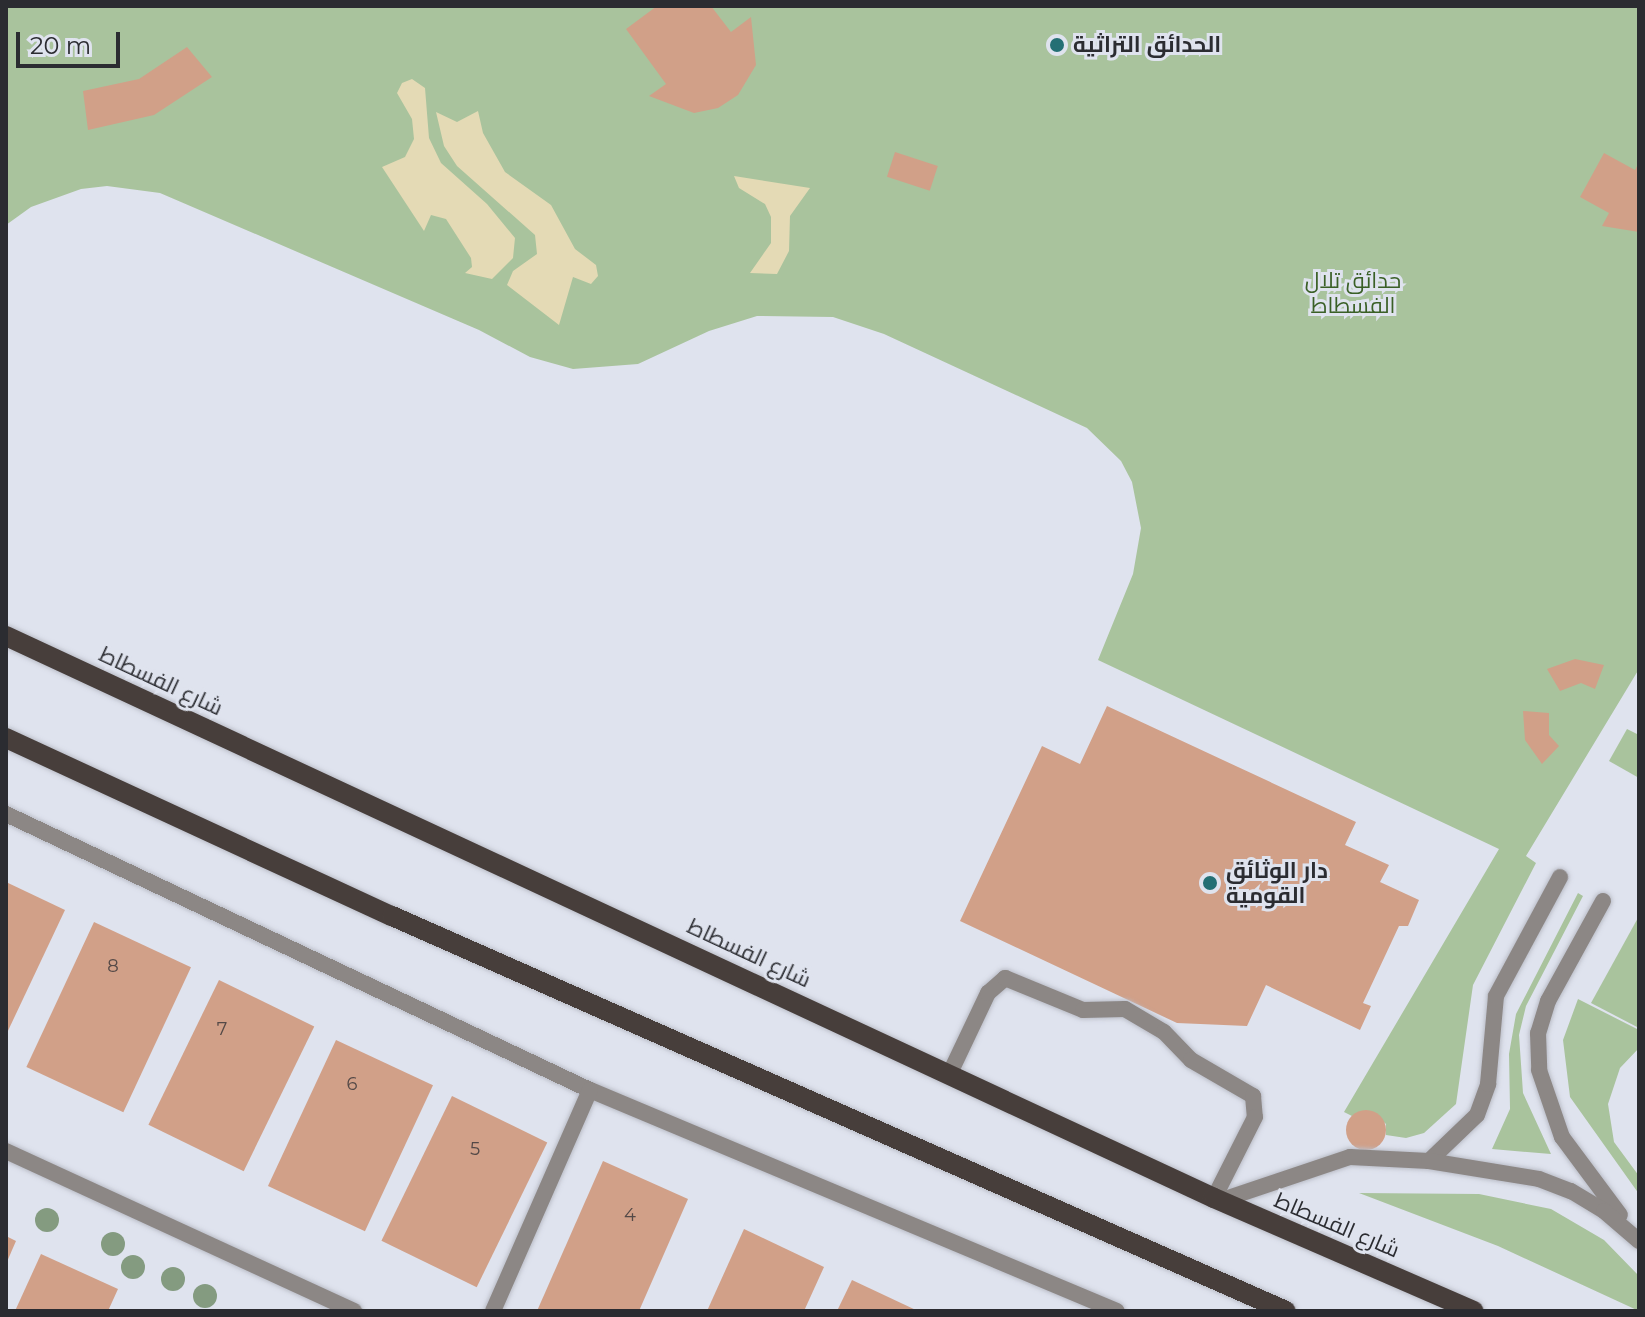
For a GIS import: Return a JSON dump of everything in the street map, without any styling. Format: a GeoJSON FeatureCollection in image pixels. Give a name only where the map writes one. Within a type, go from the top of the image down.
{"type":"FeatureCollection","features":[{"type":"Feature","properties":{"kind":"main road","name":"شارع الفسطاط"},"geometry":{"type":"LineString","coordinates":[[6,636],[1216,1199],[1474,1311]]}},
{"type":"Feature","properties":{"kind":"main road"},"geometry":{"type":"LineString","coordinates":[[6,738],[392,916],[1286,1311]]}},
{"type":"Feature","properties":{"kind":"street"},"geometry":{"type":"LineString","coordinates":[[6,814],[590,1090],[1117,1311]]}},
{"type":"Feature","properties":{"kind":"street"},"geometry":{"type":"LineString","coordinates":[[1429,1161],[1477,1115],[1488,1084],[1496,996],[1560,877]]}},
{"type":"Feature","properties":{"kind":"street"},"geometry":{"type":"LineString","coordinates":[[1603,901],[1548,1001],[1538,1033],[1539,1070],[1562,1137],[1638,1240]]}},
{"type":"Feature","properties":{"kind":"street"},"geometry":{"type":"LineString","coordinates":[[950,1073],[988,993],[1005,978],[1083,1010],[1125,1009],[1164,1032],[1191,1060],[1253,1096],[1255,1117],[1216,1199]]}},
{"type":"Feature","properties":{"kind":"street"},"geometry":{"type":"LineString","coordinates":[[493,1311],[590,1090]]}},
{"type":"Feature","properties":{"kind":"street"},"geometry":{"type":"LineString","coordinates":[[6,1151],[328,1306],[354,1311]]}},
{"type":"Feature","properties":{"kind":"street"},"geometry":{"type":"LineString","coordinates":[[1216,1199],[1350,1157],[1429,1161],[1539,1179],[1604,1211],[1638,1240]]}},
{"type":"Feature","properties":{"kind":"green space","name":"حدائق تلال الفسطاط"},"geometry":{"type":"Polygon","coordinates":[[[6,6],[1639,6],[1639,669],[1526,856],[1536,863],[1473,985],[1456,1104],[1424,1133],[1406,1138],[1386,1135],[1386,1124],[1371,1111],[1352,1116],[1344,1112],[1499,849],[1098,660],[1133,574],[1141,528],[1132,482],[1121,461],[1087,428],[884,334],[833,317],[757,316],[709,331],[638,364],[573,369],[530,357],[479,330],[160,193],[107,186],[81,189],[31,207],[6,225],[6,6]]]}},
{"type":"Feature","properties":{"kind":"green space"},"geometry":{"type":"Polygon","coordinates":[[[1627,729],[1639,735],[1639,778],[1609,761],[1627,729]]]}},
{"type":"Feature","properties":{"kind":"green space"},"geometry":{"type":"Polygon","coordinates":[[[1578,893],[1583,896],[1526,1006],[1519,1035],[1523,1093],[1551,1154],[1492,1149],[1510,1109],[1509,1054],[1516,1014],[1578,893]]]}},
{"type":"Feature","properties":{"kind":"green space"},"geometry":{"type":"Polygon","coordinates":[[[1639,916],[1639,1028],[1591,1003],[1639,916]]]}},
{"type":"Feature","properties":{"kind":"green space"},"geometry":{"type":"Polygon","coordinates":[[[1578,999],[1639,1030],[1639,1048],[1620,1068],[1608,1104],[1614,1142],[1639,1176],[1639,1194],[1570,1097],[1563,1040],[1578,999]]]}},
{"type":"Feature","properties":{"kind":"green space"},"geometry":{"type":"Polygon","coordinates":[[[1359,1193],[1479,1194],[1551,1209],[1604,1240],[1639,1276],[1639,1311],[1498,1246],[1359,1193]]]}},
{"type":"Feature","properties":{"kind":"sand"},"geometry":{"type":"Polygon","coordinates":[[[412,79],[425,88],[429,138],[441,163],[487,204],[515,238],[513,258],[492,279],[465,273],[472,267],[471,258],[446,219],[431,215],[424,231],[382,167],[405,157],[414,139],[412,119],[397,93],[402,83],[412,79]]]}},
{"type":"Feature","properties":{"kind":"sand"},"geometry":{"type":"Polygon","coordinates":[[[478,111],[483,133],[505,172],[551,205],[575,249],[596,265],[598,276],[591,284],[573,277],[559,325],[507,285],[513,271],[537,254],[535,235],[457,166],[444,146],[436,112],[457,122],[478,111]]]}},
{"type":"Feature","properties":{"kind":"sand"},"geometry":{"type":"Polygon","coordinates":[[[734,176],[810,188],[790,216],[789,251],[777,274],[750,273],[771,243],[771,217],[765,204],[739,188],[734,176]]]}},
{"type":"Feature","properties":{"kind":"building"},"geometry":{"type":"Polygon","coordinates":[[[657,6],[711,6],[731,32],[751,17],[756,65],[738,95],[718,108],[694,113],[649,96],[666,84],[626,29],[657,6]]]}},
{"type":"Feature","properties":{"kind":"building"},"geometry":{"type":"Polygon","coordinates":[[[187,47],[212,77],[154,115],[88,130],[83,91],[139,79],[187,47]]]}},
{"type":"Feature","properties":{"kind":"building"},"geometry":{"type":"Polygon","coordinates":[[[895,152],[938,166],[930,191],[887,177],[895,152]]]}},
{"type":"Feature","properties":{"kind":"building"},"geometry":{"type":"Polygon","coordinates":[[[1604,153],[1635,170],[1639,162],[1639,232],[1602,226],[1609,213],[1580,197],[1604,153]]]}},
{"type":"Feature","properties":{"kind":"building"},"geometry":{"type":"Polygon","coordinates":[[[1575,659],[1604,665],[1595,689],[1581,683],[1560,691],[1547,669],[1575,659]]]}},
{"type":"Feature","properties":{"kind":"building"},"geometry":{"type":"Polygon","coordinates":[[[1107,706],[1356,822],[1345,845],[1389,865],[1380,882],[1419,900],[1408,926],[1399,926],[1363,1003],[1371,1006],[1360,1030],[1266,985],[1247,1026],[1177,1023],[960,921],[1042,746],[1080,764],[1107,706]]]}},
{"type":"Feature","properties":{"kind":"building"},"geometry":{"type":"Polygon","coordinates":[[[1523,711],[1549,713],[1549,735],[1559,746],[1542,764],[1525,740],[1523,711]]]}},
{"type":"Feature","properties":{"kind":"building"},"geometry":{"type":"Polygon","coordinates":[[[6,882],[65,910],[6,1035],[6,882]]]}},
{"type":"Feature","properties":{"kind":"building"},"geometry":{"type":"Polygon","coordinates":[[[94,922],[191,967],[123,1112],[26,1067],[94,922]]]}},
{"type":"Feature","properties":{"kind":"building"},"geometry":{"type":"Polygon","coordinates":[[[219,980],[314,1026],[244,1171],[148,1125],[219,980]]]}},
{"type":"Feature","properties":{"kind":"building"},"geometry":{"type":"Polygon","coordinates":[[[336,1040],[433,1085],[365,1231],[268,1186],[336,1040]]]}},
{"type":"Feature","properties":{"kind":"building"},"geometry":{"type":"Polygon","coordinates":[[[452,1096],[547,1142],[477,1287],[381,1241],[452,1096]]]}},
{"type":"Feature","properties":{"kind":"building"},"geometry":{"type":"Polygon","coordinates":[[[1366,1110],[1380,1116],[1386,1130],[1380,1144],[1366,1150],[1352,1144],[1346,1130],[1352,1116],[1366,1110]]]}},
{"type":"Feature","properties":{"kind":"building"},"geometry":{"type":"Polygon","coordinates":[[[603,1161],[688,1199],[639,1311],[537,1311],[603,1161]]]}},
{"type":"Feature","properties":{"kind":"building"},"geometry":{"type":"Polygon","coordinates":[[[744,1229],[824,1267],[804,1311],[707,1311],[744,1229]]]}},
{"type":"Feature","properties":{"kind":"building"},"geometry":{"type":"Polygon","coordinates":[[[6,1236],[16,1241],[6,1264],[6,1236]]]}},
{"type":"Feature","properties":{"kind":"building"},"geometry":{"type":"Polygon","coordinates":[[[41,1254],[118,1289],[108,1311],[15,1311],[41,1254]]]}},
{"type":"Feature","properties":{"kind":"building"},"geometry":{"type":"Polygon","coordinates":[[[852,1280],[918,1311],[837,1311],[852,1280]]]}},
{"type":"Feature","properties":{"kind":"place","name":"الحدائق التراثية"},"geometry":{"type":"Point","coordinates":[1057,45]}},
{"type":"Feature","properties":{"kind":"place","name":"دار الوثائق القومية"},"geometry":{"type":"Point","coordinates":[1210,883]}}]}
